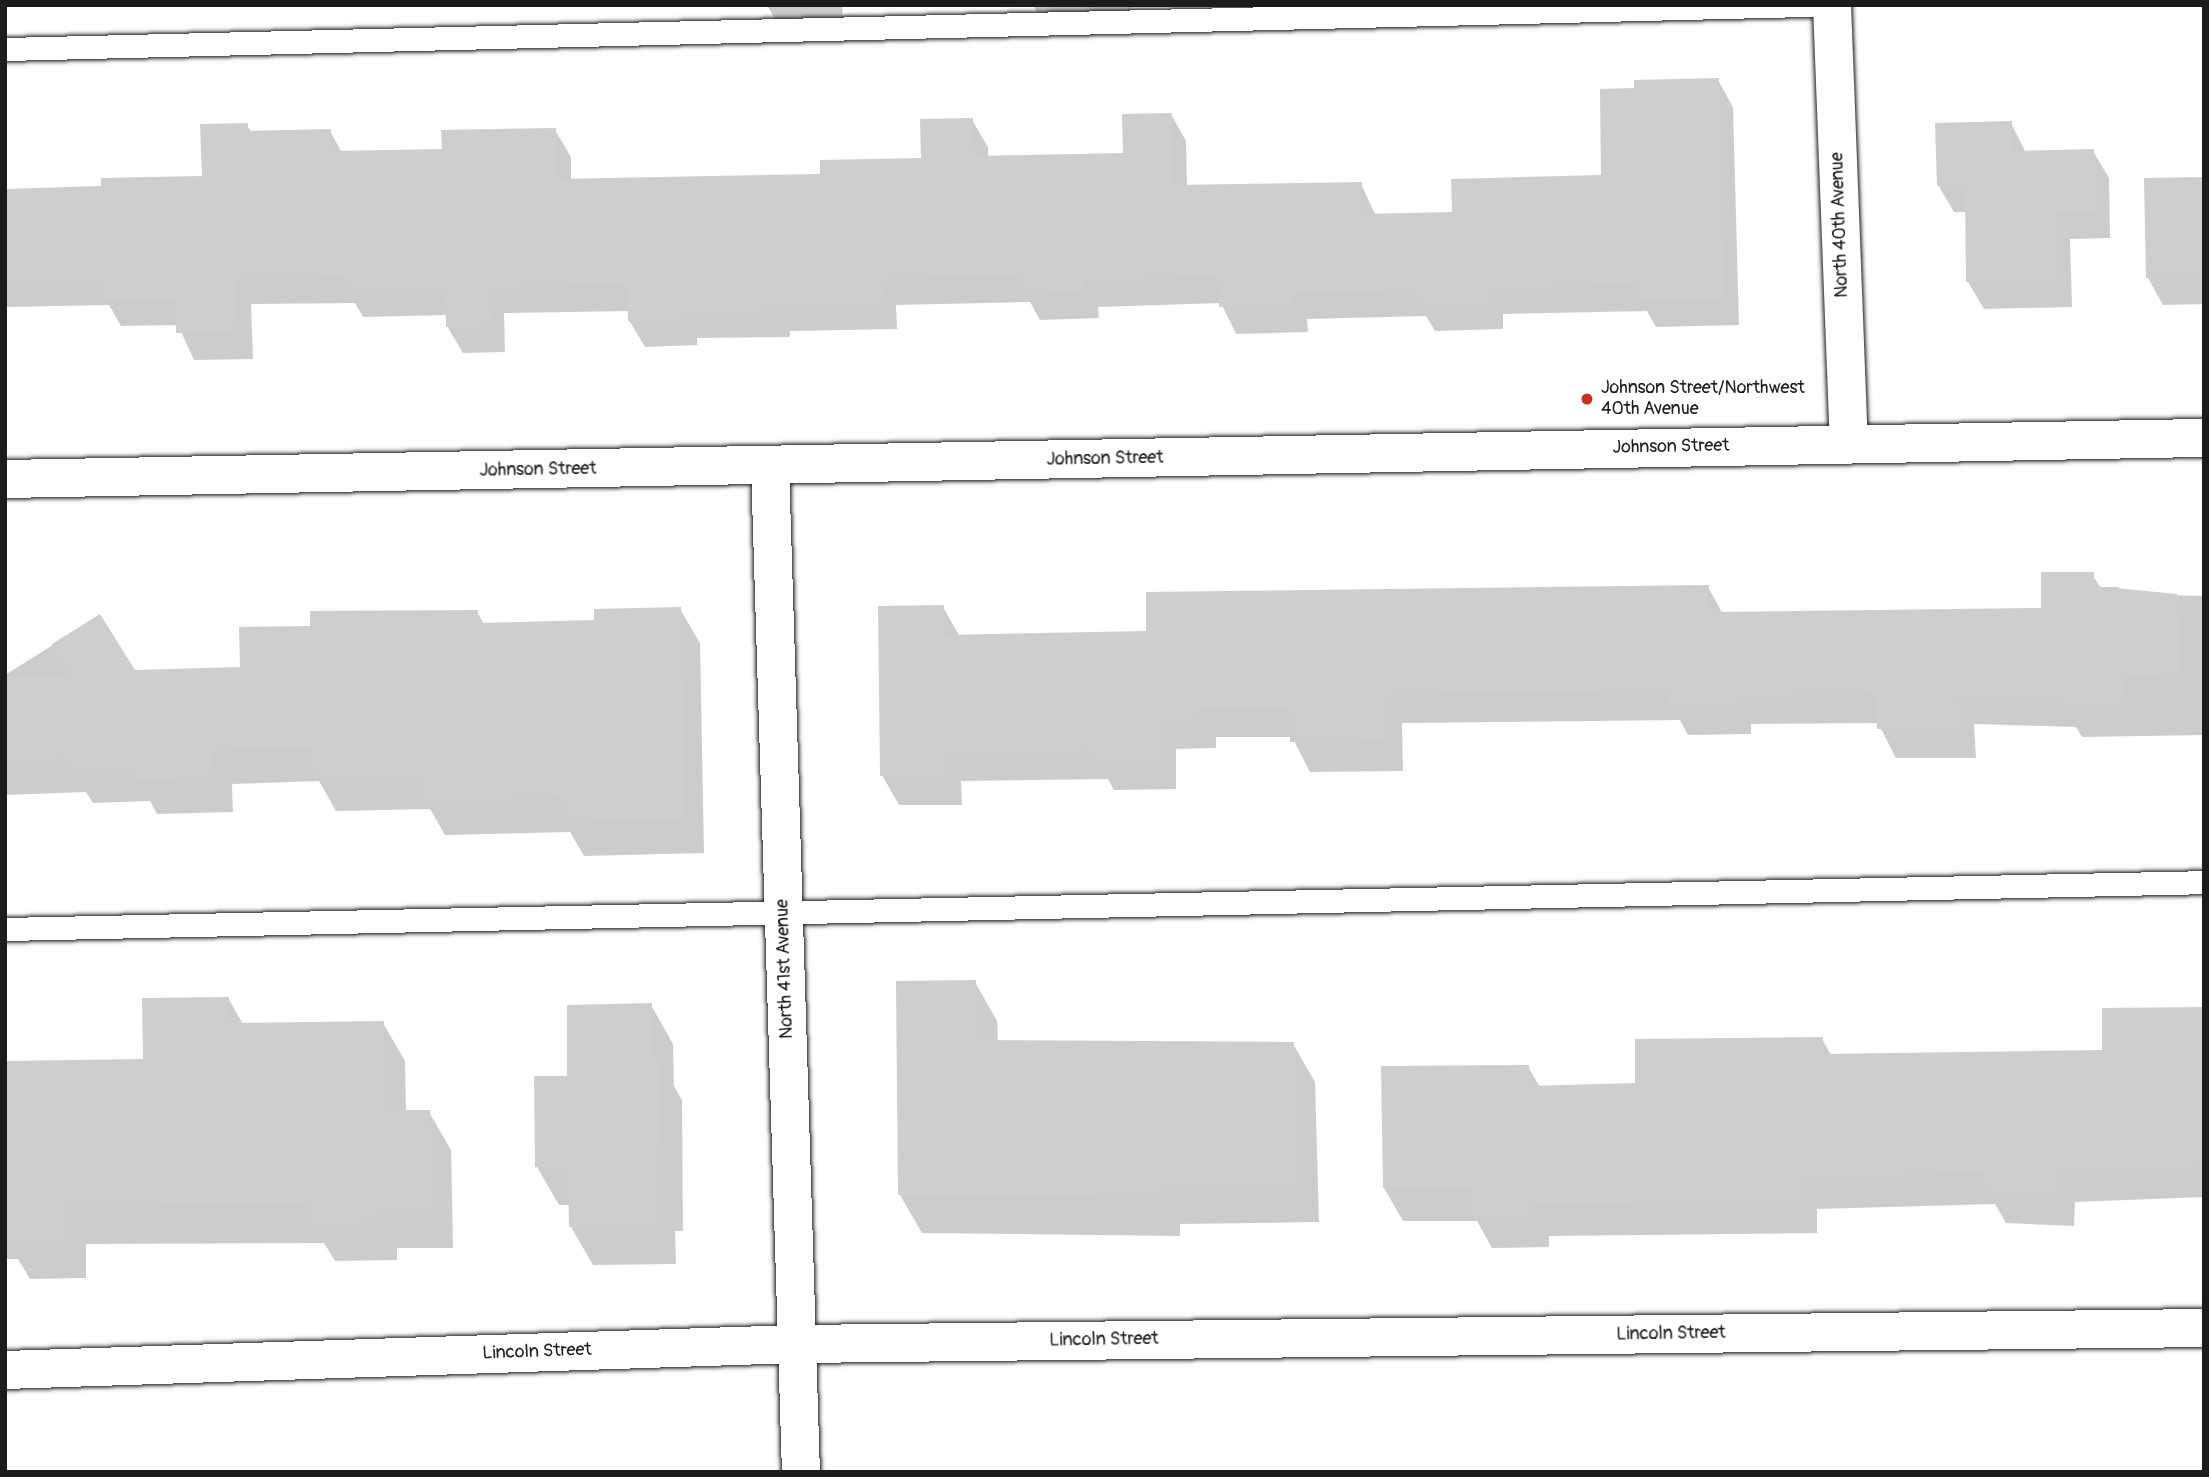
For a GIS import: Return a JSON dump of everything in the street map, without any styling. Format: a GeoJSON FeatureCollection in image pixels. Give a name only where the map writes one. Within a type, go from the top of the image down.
{"type":"FeatureCollection","features":[{"type":"Feature","properties":{"kind":"street","name":"North 40th Avenue"},"geometry":{"type":"LineString","coordinates":[[1832,5],[1849,444]]}},
{"type":"Feature","properties":{"kind":"street","name":"Johnson Street"},"geometry":{"type":"LineString","coordinates":[[5,479],[2204,438]]}},
{"type":"Feature","properties":{"kind":"street","name":"North 41st Avenue"},"geometry":{"type":"LineString","coordinates":[[769,466],[801,1472]]}},
{"type":"Feature","properties":{"kind":"street","name":"Lincoln Street"},"geometry":{"type":"LineString","coordinates":[[5,1370],[798,1344],[2204,1328]]}},
{"type":"Feature","properties":{"kind":"lane"},"geometry":{"type":"LineString","coordinates":[[5,49],[1809,5]]}},
{"type":"Feature","properties":{"kind":"lane"},"geometry":{"type":"LineString","coordinates":[[5,929],[2204,882]]}},
{"type":"Feature","properties":{"kind":"building"},"geometry":{"type":"Polygon","coordinates":[[[1719,78],[1724,299],[1639,301],[1638,284],[1488,288],[1488,303],[1418,304],[1417,290],[1293,293],[1294,305],[1219,307],[1218,276],[1084,280],[1085,292],[1023,294],[1023,276],[882,278],[883,303],[776,304],[776,310],[682,312],[682,319],[628,321],[627,284],[490,287],[491,326],[446,327],[445,289],[346,291],[346,277],[237,278],[238,332],[176,333],[176,299],[104,300],[103,278],[5,280],[5,189],[101,186],[101,178],[202,176],[200,124],[248,123],[248,131],[331,129],[331,151],[442,149],[441,130],[556,128],[557,179],[820,174],[820,160],[921,158],[920,119],[973,118],[974,156],[1123,153],[1122,114],[1172,113],[1173,185],[1362,182],[1362,214],[1452,212],[1451,179],[1601,175],[1600,89],[1634,88],[1634,80],[1719,78]]]}},
{"type":"Feature","properties":{"kind":"building"},"geometry":{"type":"Polygon","coordinates":[[[2012,121],[2012,151],[2094,149],[2096,212],[2056,213],[2058,280],[1966,282],[1965,185],[1937,186],[1935,123],[2012,121]]]}},
{"type":"Feature","properties":{"kind":"building"},"geometry":{"type":"Polygon","coordinates":[[[2204,177],[2204,278],[2146,278],[2144,178],[2204,177]]]}},
{"type":"Feature","properties":{"kind":"building"},"geometry":{"type":"Polygon","coordinates":[[[2041,572],[2094,572],[2094,586],[2177,594],[2182,678],[2122,676],[2127,706],[2063,707],[2063,697],[1958,695],[1959,729],[1877,729],[1875,693],[1735,695],[1735,705],[1669,706],[1669,690],[1386,694],[1386,741],[1290,742],[1290,707],[1200,707],[1200,718],[1160,719],[1160,760],[1095,760],[1095,750],[945,752],[945,775],[880,776],[878,606],[944,605],[944,635],[1146,631],[1146,592],[1709,585],[1709,612],[2041,608],[2041,572]]]}},
{"type":"Feature","properties":{"kind":"building"},"geometry":{"type":"Polygon","coordinates":[[[681,607],[685,819],[562,822],[562,797],[423,801],[422,775],[314,777],[313,747],[213,750],[214,778],[135,780],[135,767],[71,769],[71,758],[5,760],[5,677],[71,676],[52,644],[100,614],[135,670],[240,667],[239,627],[310,626],[310,611],[478,610],[478,623],[594,620],[594,609],[681,607]]]}},
{"type":"Feature","properties":{"kind":"building"},"geometry":{"type":"Polygon","coordinates":[[[976,980],[977,1040],[1294,1042],[1298,1184],[1159,1186],[1159,1198],[898,1195],[896,981],[976,980]]]}},
{"type":"Feature","properties":{"kind":"building"},"geometry":{"type":"Polygon","coordinates":[[[229,997],[229,1023],[384,1021],[385,1110],[430,1110],[432,1210],[376,1210],[376,1222],[311,1223],[310,1204],[64,1206],[65,1240],[5,1241],[5,1061],[143,1059],[142,998],[229,997]]]}},
{"type":"Feature","properties":{"kind":"building"},"geometry":{"type":"Polygon","coordinates":[[[652,1003],[653,1059],[661,1059],[662,1193],[654,1193],[655,1226],[569,1227],[568,1167],[535,1167],[534,1076],[567,1076],[567,1005],[652,1003]]]}},
{"type":"Feature","properties":{"kind":"building"},"geometry":{"type":"Polygon","coordinates":[[[2204,1007],[2204,1166],[2057,1169],[2056,1193],[1985,1190],[1984,1172],[1799,1177],[1799,1201],[1531,1204],[1531,1215],[1472,1215],[1472,1188],[1383,1188],[1381,1066],[1529,1065],[1529,1086],[1635,1083],[1635,1039],[1823,1037],[1823,1054],[2102,1050],[2102,1008],[2204,1007]]]}},
{"type":"Feature","properties":{"kind":"place","name":"Johnson Street/Northwest 40th Avenue"},"geometry":{"type":"Point","coordinates":[1587,399]}}]}
